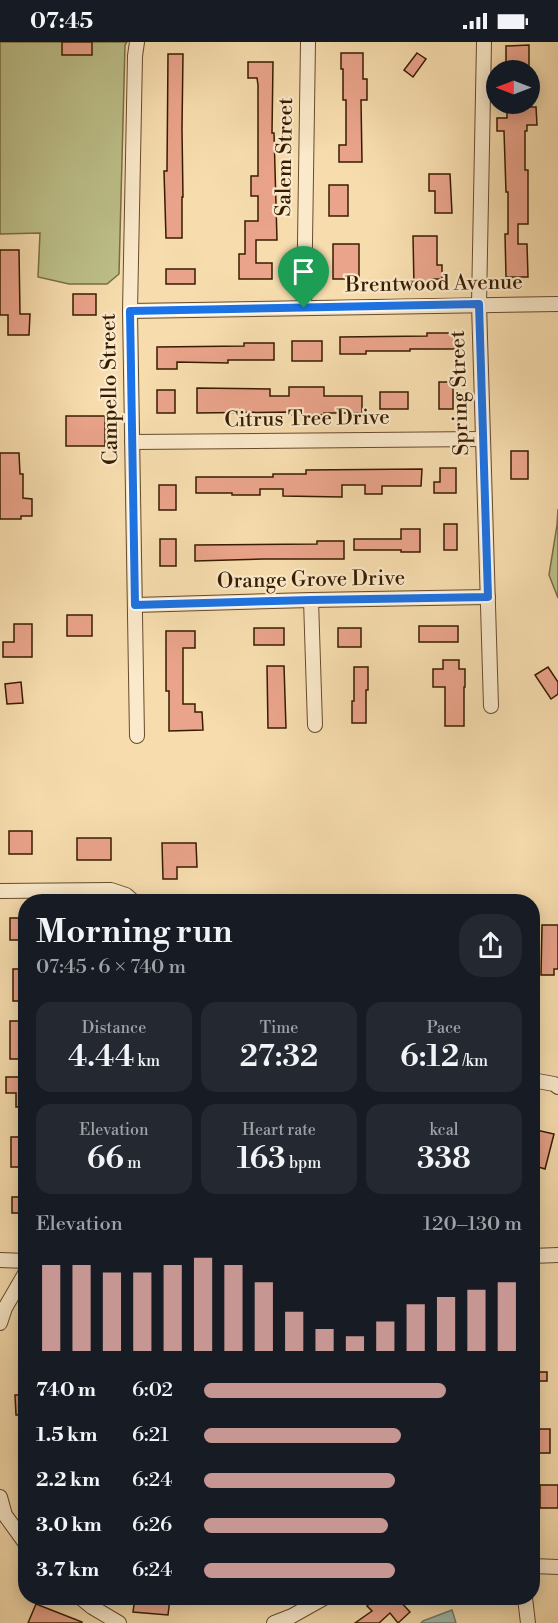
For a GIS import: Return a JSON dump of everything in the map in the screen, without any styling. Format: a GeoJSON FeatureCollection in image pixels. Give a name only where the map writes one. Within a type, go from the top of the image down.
{"type":"FeatureCollection","features":[{"type":"Feature","properties":{"kind":"street","name":"Campello Street"},"geometry":{"type":"LineString","coordinates":[[137,42],[134,68],[130,311],[137,736]]}},
{"type":"Feature","properties":{"kind":"street","name":"Salem Street"},"geometry":{"type":"LineString","coordinates":[[304,308],[308,42]]}},
{"type":"Feature","properties":{"kind":"street","name":"Spring Street"},"geometry":{"type":"LineString","coordinates":[[484,42],[479,304],[491,706]]}},
{"type":"Feature","properties":{"kind":"street","name":"Brentwood Avenue"},"geometry":{"type":"LineString","coordinates":[[130,311],[558,304]]}},
{"type":"Feature","properties":{"kind":"street","name":"Citrus Tree Drive"},"geometry":{"type":"LineString","coordinates":[[132,442],[482,439]]}},
{"type":"Feature","properties":{"kind":"street","name":"Orange Grove Drive"},"geometry":{"type":"LineString","coordinates":[[135,605],[488,597]]}},
{"type":"Feature","properties":{"kind":"street"},"geometry":{"type":"LineString","coordinates":[[311,600],[315,725]]}},
{"type":"Feature","properties":{"kind":"street"},"geometry":{"type":"LineString","coordinates":[[0,891],[111,890],[123,894]]}},
{"type":"Feature","properties":{"kind":"street"},"geometry":{"type":"LineString","coordinates":[[540,1081],[554,1084],[558,1088]]}},
{"type":"Feature","properties":{"kind":"street"},"geometry":{"type":"LineString","coordinates":[[540,1256],[558,1256]]}},
{"type":"Feature","properties":{"kind":"street"},"geometry":{"type":"LineString","coordinates":[[0,1260],[18,1260]]}},
{"type":"Feature","properties":{"kind":"street"},"geometry":{"type":"LineString","coordinates":[[0,1323],[5,1308],[18,1286]]}},
{"type":"Feature","properties":{"kind":"street"},"geometry":{"type":"LineString","coordinates":[[0,1497],[5,1515],[18,1533]]}},
{"type":"Feature","properties":{"kind":"street"},"geometry":{"type":"LineString","coordinates":[[540,1566],[558,1567]]}},
{"type":"Feature","properties":{"kind":"street"},"geometry":{"type":"LineString","coordinates":[[90,1605],[119,1623]]}},
{"type":"Feature","properties":{"kind":"street"},"geometry":{"type":"LineString","coordinates":[[274,1623],[312,1605]]}},
{"type":"Feature","properties":{"kind":"street"},"geometry":{"type":"LineString","coordinates":[[526,1605],[528,1623]]}},
{"type":"Feature","properties":{"kind":"green space"},"geometry":{"type":"Polygon","coordinates":[[[0,42],[127,42],[125,45],[119,274],[107,284],[69,284],[38,277],[40,233],[0,234],[0,42]]]}},
{"type":"Feature","properties":{"kind":"green space"},"geometry":{"type":"Polygon","coordinates":[[[558,509],[558,598],[549,575],[558,509]]]}},
{"type":"Feature","properties":{"kind":"shaded area"},"geometry":{"type":"Polygon","coordinates":[[[452,1610],[456,1623],[421,1623],[423,1621],[452,1610]]]}},
{"type":"Feature","properties":{"kind":"building"},"geometry":{"type":"Polygon","coordinates":[[[62,42],[92,42],[92,55],[62,55],[62,42]]]}},
{"type":"Feature","properties":{"kind":"building"},"geometry":{"type":"Polygon","coordinates":[[[529,45],[529,60],[506,60],[506,46],[529,45]]]}},
{"type":"Feature","properties":{"kind":"building"},"geometry":{"type":"Polygon","coordinates":[[[341,53],[363,53],[363,79],[367,79],[367,100],[361,100],[362,162],[339,162],[339,145],[346,145],[346,100],[343,100],[341,53]]]}},
{"type":"Feature","properties":{"kind":"building"},"geometry":{"type":"Polygon","coordinates":[[[417,53],[426,59],[413,77],[404,70],[417,53]]]}},
{"type":"Feature","properties":{"kind":"building"},"geometry":{"type":"Polygon","coordinates":[[[168,54],[183,54],[182,238],[166,238],[164,171],[167,171],[168,54]]]}},
{"type":"Feature","properties":{"kind":"building"},"geometry":{"type":"Polygon","coordinates":[[[248,62],[273,62],[272,133],[274,133],[277,240],[256,240],[256,263],[272,263],[272,279],[239,279],[239,254],[245,254],[245,221],[258,221],[258,196],[251,196],[251,176],[258,176],[258,85],[257,78],[248,78],[248,62]]]}},
{"type":"Feature","properties":{"kind":"building"},"geometry":{"type":"Polygon","coordinates":[[[507,114],[536,114],[537,125],[527,125],[527,131],[525,131],[528,224],[518,224],[518,244],[527,244],[528,277],[506,277],[505,234],[508,234],[508,192],[506,192],[504,131],[497,131],[497,118],[507,118],[507,114]]]}},
{"type":"Feature","properties":{"kind":"building"},"geometry":{"type":"Polygon","coordinates":[[[429,174],[450,174],[452,213],[435,213],[435,191],[429,191],[429,174]]]}},
{"type":"Feature","properties":{"kind":"building"},"geometry":{"type":"Polygon","coordinates":[[[329,185],[348,185],[348,216],[329,216],[329,185]]]}},
{"type":"Feature","properties":{"kind":"building"},"geometry":{"type":"Polygon","coordinates":[[[413,236],[437,236],[437,265],[442,265],[442,279],[431,279],[431,287],[414,287],[413,236]]]}},
{"type":"Feature","properties":{"kind":"building"},"geometry":{"type":"Polygon","coordinates":[[[333,244],[359,244],[359,279],[333,279],[333,244]]]}},
{"type":"Feature","properties":{"kind":"building"},"geometry":{"type":"Polygon","coordinates":[[[0,250],[19,250],[20,314],[30,314],[29,335],[8,335],[8,315],[0,315],[0,250]]]}},
{"type":"Feature","properties":{"kind":"building"},"geometry":{"type":"Polygon","coordinates":[[[166,269],[195,269],[195,284],[166,284],[166,269]]]}},
{"type":"Feature","properties":{"kind":"building"},"geometry":{"type":"Polygon","coordinates":[[[73,294],[96,294],[96,315],[73,315],[73,294]]]}},
{"type":"Feature","properties":{"kind":"building"},"geometry":{"type":"Polygon","coordinates":[[[427,333],[456,333],[456,349],[410,349],[410,351],[366,351],[366,354],[340,354],[340,337],[427,336],[427,333]]]}},
{"type":"Feature","properties":{"kind":"building"},"geometry":{"type":"Polygon","coordinates":[[[292,341],[322,341],[322,361],[292,361],[292,341]]]}},
{"type":"Feature","properties":{"kind":"building"},"geometry":{"type":"Polygon","coordinates":[[[244,343],[274,343],[274,360],[228,360],[228,363],[177,362],[177,369],[157,369],[157,347],[244,346],[244,343]]]}},
{"type":"Feature","properties":{"kind":"building"},"geometry":{"type":"Polygon","coordinates":[[[439,382],[453,382],[453,409],[439,409],[439,382]]]}},
{"type":"Feature","properties":{"kind":"building"},"geometry":{"type":"Polygon","coordinates":[[[289,387],[324,387],[324,396],[362,396],[362,413],[289,415],[289,412],[197,413],[197,388],[270,389],[270,396],[289,396],[289,387]]]}},
{"type":"Feature","properties":{"kind":"building"},"geometry":{"type":"Polygon","coordinates":[[[157,390],[175,390],[175,413],[157,413],[157,390]]]}},
{"type":"Feature","properties":{"kind":"building"},"geometry":{"type":"Polygon","coordinates":[[[380,392],[408,392],[408,409],[380,409],[380,392]]]}},
{"type":"Feature","properties":{"kind":"building"},"geometry":{"type":"Polygon","coordinates":[[[66,416],[105,416],[105,446],[66,446],[66,416]]]}},
{"type":"Feature","properties":{"kind":"building"},"geometry":{"type":"Polygon","coordinates":[[[511,451],[528,451],[528,479],[511,479],[511,451]]]}},
{"type":"Feature","properties":{"kind":"building"},"geometry":{"type":"Polygon","coordinates":[[[0,453],[19,453],[20,474],[23,474],[23,498],[32,499],[32,516],[21,516],[21,519],[0,519],[0,453]]]}},
{"type":"Feature","properties":{"kind":"building"},"geometry":{"type":"Polygon","coordinates":[[[440,468],[456,468],[456,493],[434,493],[434,482],[440,482],[440,468]]]}},
{"type":"Feature","properties":{"kind":"building"},"geometry":{"type":"Polygon","coordinates":[[[422,469],[421,486],[382,486],[382,494],[365,494],[365,485],[342,485],[342,497],[283,496],[283,489],[260,489],[260,495],[196,493],[196,477],[273,477],[273,474],[306,474],[306,470],[422,469]]]}},
{"type":"Feature","properties":{"kind":"building"},"geometry":{"type":"Polygon","coordinates":[[[159,485],[176,485],[176,510],[159,510],[159,485]]]}},
{"type":"Feature","properties":{"kind":"building"},"geometry":{"type":"Polygon","coordinates":[[[444,524],[457,524],[457,550],[444,550],[444,524]]]}},
{"type":"Feature","properties":{"kind":"building"},"geometry":{"type":"Polygon","coordinates":[[[401,529],[420,529],[420,552],[354,550],[354,539],[401,539],[401,529]]]}},
{"type":"Feature","properties":{"kind":"building"},"geometry":{"type":"Polygon","coordinates":[[[160,539],[176,539],[176,566],[160,566],[160,539]]]}},
{"type":"Feature","properties":{"kind":"building"},"geometry":{"type":"Polygon","coordinates":[[[317,541],[344,541],[344,559],[195,561],[195,545],[317,544],[317,541]]]}},
{"type":"Feature","properties":{"kind":"building"},"geometry":{"type":"Polygon","coordinates":[[[67,615],[92,615],[92,636],[67,636],[67,615]]]}},
{"type":"Feature","properties":{"kind":"building"},"geometry":{"type":"Polygon","coordinates":[[[14,624],[32,624],[32,657],[3,657],[3,642],[14,642],[14,624]]]}},
{"type":"Feature","properties":{"kind":"building"},"geometry":{"type":"Polygon","coordinates":[[[419,626],[458,626],[458,642],[419,642],[419,626]]]}},
{"type":"Feature","properties":{"kind":"building"},"geometry":{"type":"Polygon","coordinates":[[[254,628],[284,628],[284,645],[254,645],[254,628]]]}},
{"type":"Feature","properties":{"kind":"building"},"geometry":{"type":"Polygon","coordinates":[[[338,628],[361,628],[361,647],[338,647],[338,628]]]}},
{"type":"Feature","properties":{"kind":"building"},"geometry":{"type":"Polygon","coordinates":[[[166,631],[195,631],[195,648],[183,648],[183,704],[195,704],[195,712],[202,712],[203,730],[169,731],[166,631]]]}},
{"type":"Feature","properties":{"kind":"building"},"geometry":{"type":"Polygon","coordinates":[[[443,660],[459,660],[459,669],[465,669],[464,726],[445,726],[445,687],[433,687],[433,669],[443,669],[443,660]]]}},
{"type":"Feature","properties":{"kind":"building"},"geometry":{"type":"Polygon","coordinates":[[[267,666],[284,666],[286,728],[268,728],[267,666]]]}},
{"type":"Feature","properties":{"kind":"building"},"geometry":{"type":"Polygon","coordinates":[[[354,667],[368,667],[366,723],[352,723],[354,667]]]}},
{"type":"Feature","properties":{"kind":"building"},"geometry":{"type":"Polygon","coordinates":[[[548,667],[558,682],[558,694],[551,699],[535,675],[548,667]]]}},
{"type":"Feature","properties":{"kind":"building"},"geometry":{"type":"Polygon","coordinates":[[[21,682],[23,703],[7,704],[5,684],[21,682]]]}},
{"type":"Feature","properties":{"kind":"building"},"geometry":{"type":"Polygon","coordinates":[[[9,831],[32,831],[32,854],[9,854],[9,831]]]}},
{"type":"Feature","properties":{"kind":"building"},"geometry":{"type":"Polygon","coordinates":[[[77,838],[111,838],[111,860],[77,860],[77,838]]]}},
{"type":"Feature","properties":{"kind":"building"},"geometry":{"type":"Polygon","coordinates":[[[162,843],[196,843],[197,867],[177,867],[177,879],[163,879],[162,843]]]}},
{"type":"Feature","properties":{"kind":"building"},"geometry":{"type":"Polygon","coordinates":[[[10,918],[18,918],[18,940],[10,940],[10,918]]]}},
{"type":"Feature","properties":{"kind":"building"},"geometry":{"type":"Polygon","coordinates":[[[542,925],[558,925],[558,969],[554,969],[554,975],[541,975],[542,925]]]}},
{"type":"Feature","properties":{"kind":"building"},"geometry":{"type":"Polygon","coordinates":[[[13,969],[18,969],[18,1001],[13,1001],[13,969]]]}},
{"type":"Feature","properties":{"kind":"building"},"geometry":{"type":"Polygon","coordinates":[[[10,1021],[18,1021],[18,1059],[10,1059],[10,1021]]]}},
{"type":"Feature","properties":{"kind":"building"},"geometry":{"type":"Polygon","coordinates":[[[6,1077],[18,1077],[18,1107],[16,1107],[16,1093],[6,1093],[6,1077]]]}},
{"type":"Feature","properties":{"kind":"building"},"geometry":{"type":"Polygon","coordinates":[[[540,1131],[554,1134],[545,1169],[540,1167],[540,1131]]]}},
{"type":"Feature","properties":{"kind":"building"},"geometry":{"type":"Polygon","coordinates":[[[11,1137],[18,1137],[18,1167],[11,1167],[11,1137]]]}},
{"type":"Feature","properties":{"kind":"building"},"geometry":{"type":"Polygon","coordinates":[[[12,1197],[18,1197],[18,1213],[12,1213],[12,1197]]]}},
{"type":"Feature","properties":{"kind":"building"},"geometry":{"type":"Polygon","coordinates":[[[540,1372],[547,1372],[547,1381],[540,1381],[540,1372]]]}},
{"type":"Feature","properties":{"kind":"building"},"geometry":{"type":"Polygon","coordinates":[[[15,1395],[18,1395],[18,1415],[16,1415],[15,1395]]]}},
{"type":"Feature","properties":{"kind":"building"},"geometry":{"type":"Polygon","coordinates":[[[540,1429],[550,1429],[550,1453],[540,1453],[540,1429]]]}},
{"type":"Feature","properties":{"kind":"building"},"geometry":{"type":"Polygon","coordinates":[[[540,1485],[558,1485],[558,1508],[540,1508],[540,1485]]]}},
{"type":"Feature","properties":{"kind":"building"},"geometry":{"type":"Polygon","coordinates":[[[36,1605],[82,1622],[82,1623],[28,1623],[36,1605]]]}},
{"type":"Feature","properties":{"kind":"building"},"geometry":{"type":"Polygon","coordinates":[[[134,1605],[169,1605],[168,1615],[133,1612],[134,1605]]]}},
{"type":"Feature","properties":{"kind":"building"},"geometry":{"type":"Polygon","coordinates":[[[404,1605],[410,1612],[398,1623],[390,1613],[379,1623],[355,1623],[372,1611],[367,1606],[404,1605]]]}},
{"type":"Feature","properties":{"kind":"route"},"geometry":{"type":"LineString","coordinates":[[479,304],[488,597],[135,605],[130,311],[304,308],[479,304]]}}]}
